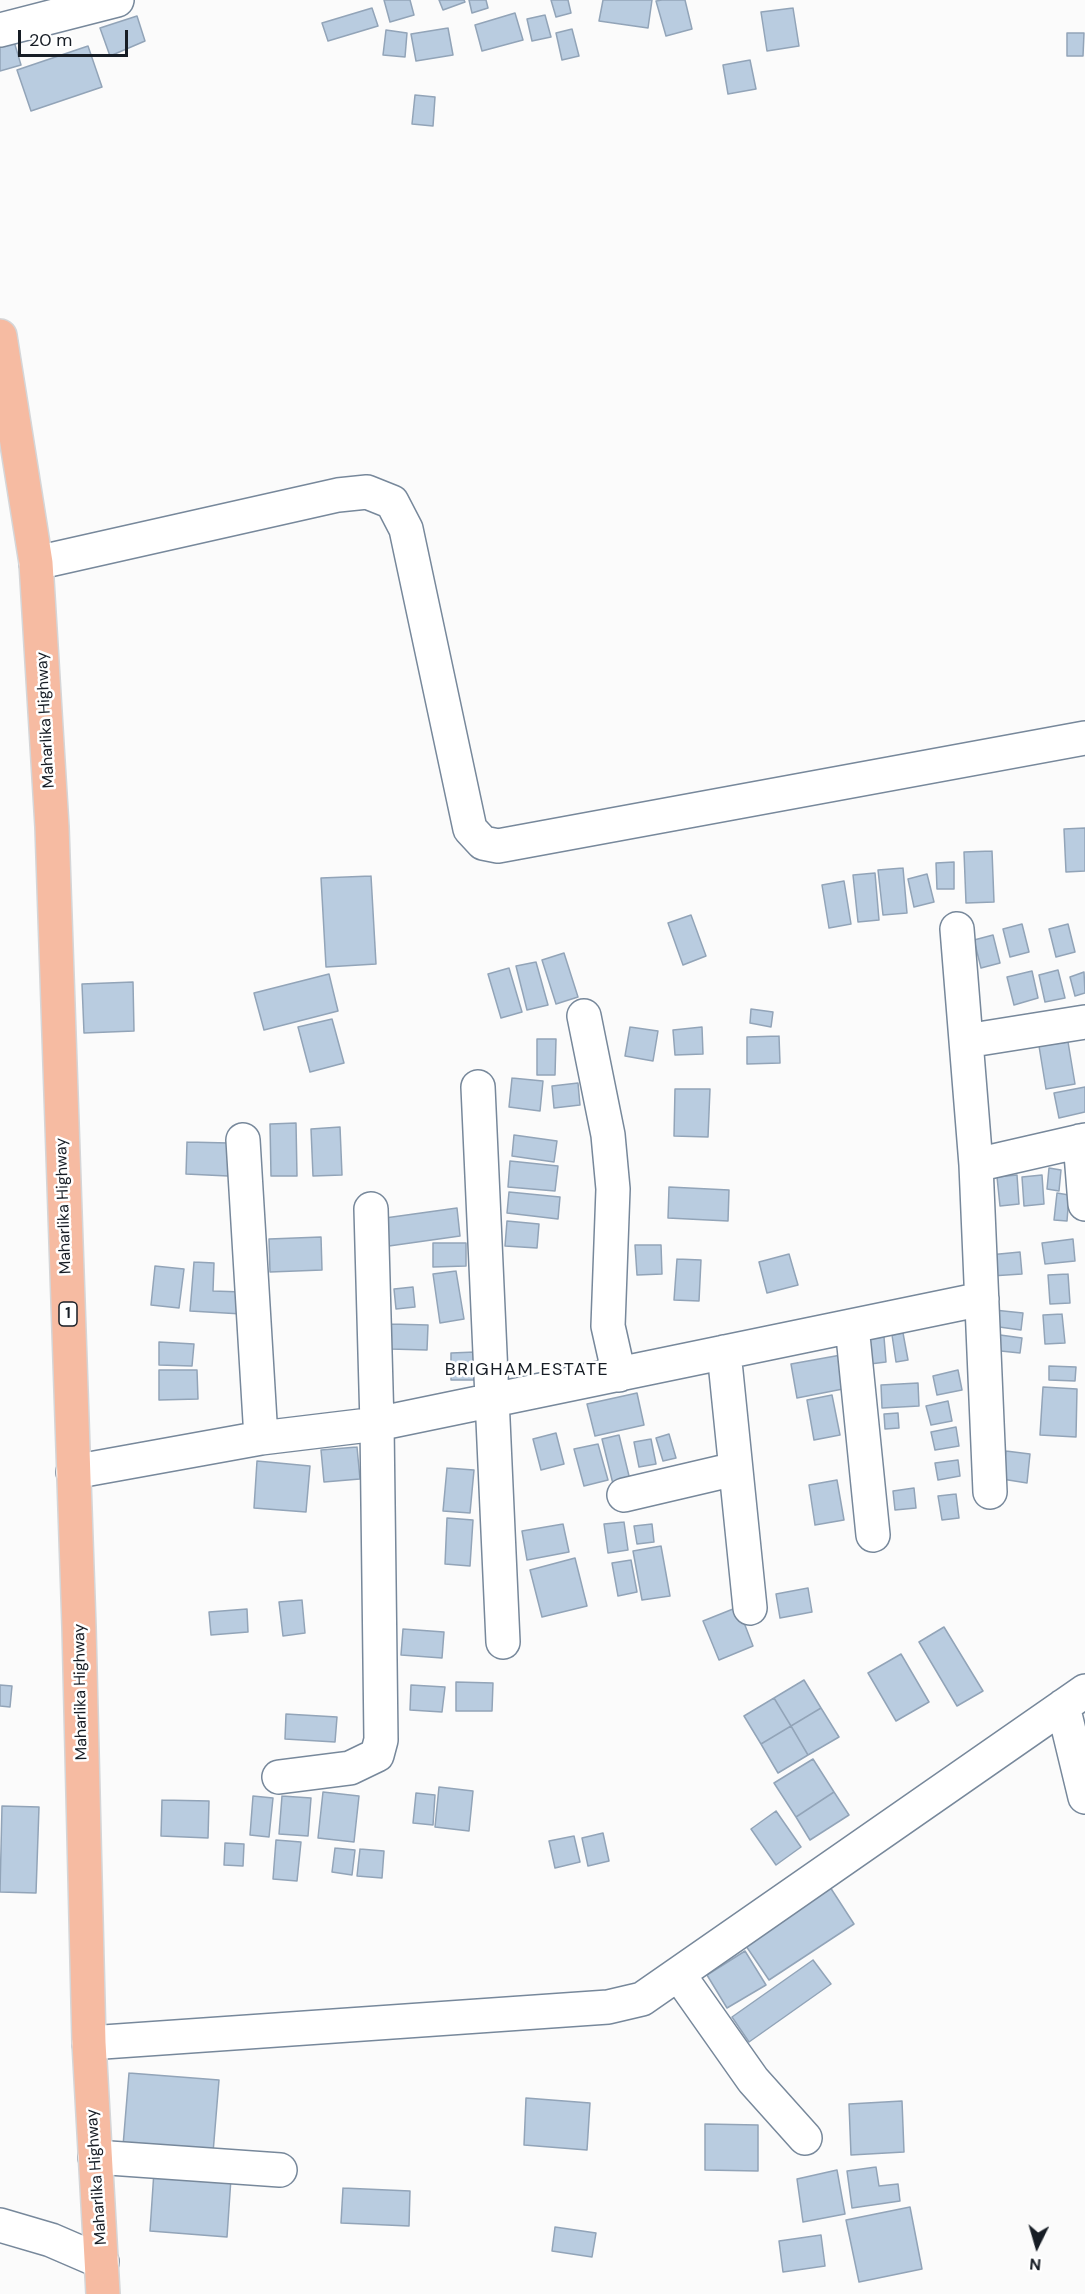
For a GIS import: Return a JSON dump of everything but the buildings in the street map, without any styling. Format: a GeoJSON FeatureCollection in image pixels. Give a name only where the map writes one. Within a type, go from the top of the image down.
{"type":"FeatureCollection","features":[{"type":"Feature","properties":{"kind":"highway","name":"Maharlika Highway"},"geometry":{"type":"LineString","coordinates":[[1,351],[36,563],[52,827],[89,2043],[103,2294]]}},
{"type":"Feature","properties":{"kind":"street"},"geometry":{"type":"LineString","coordinates":[[0,30],[117,0]]}},
{"type":"Feature","properties":{"kind":"street"},"geometry":{"type":"LineString","coordinates":[[36,563],[338,495],[367,492],[392,502],[406,529],[470,829],[483,843],[498,846],[1085,738]]}},
{"type":"Feature","properties":{"kind":"street"},"geometry":{"type":"LineString","coordinates":[[957,929],[976,1165],[990,1492]]}},
{"type":"Feature","properties":{"kind":"street"},"geometry":{"type":"LineString","coordinates":[[584,1016],[608,1135],[613,1189],[608,1326],[618,1375]]}},
{"type":"Feature","properties":{"kind":"street"},"geometry":{"type":"LineString","coordinates":[[966,1041],[1085,1022]]}},
{"type":"Feature","properties":{"kind":"street"},"geometry":{"type":"LineString","coordinates":[[478,1087],[503,1642]]}},
{"type":"Feature","properties":{"kind":"street"},"geometry":{"type":"LineString","coordinates":[[243,1140],[261,1438]]}},
{"type":"Feature","properties":{"kind":"street"},"geometry":{"type":"LineString","coordinates":[[976,1165],[1082,1141],[1085,1204]]}},
{"type":"Feature","properties":{"kind":"street"},"geometry":{"type":"LineString","coordinates":[[279,1777],[350,1768],[378,1755],[381,1740],[377,1424],[370,1209]]}},
{"type":"Feature","properties":{"kind":"street"},"geometry":{"type":"LineString","coordinates":[[73,1472],[261,1438],[377,1424],[493,1398],[618,1375],[982,1299]]}},
{"type":"Feature","properties":{"kind":"street"},"geometry":{"type":"LineString","coordinates":[[852,1326],[873,1535]]}},
{"type":"Feature","properties":{"kind":"street"},"geometry":{"type":"LineString","coordinates":[[724,1352],[750,1608]]}},
{"type":"Feature","properties":{"kind":"street"},"geometry":{"type":"LineString","coordinates":[[624,1494],[735,1469]]}},
{"type":"Feature","properties":{"kind":"street"},"geometry":{"type":"LineString","coordinates":[[89,2043],[608,2007],[642,1999],[1074,1699],[1085,1797]]}},
{"type":"Feature","properties":{"kind":"street"},"geometry":{"type":"LineString","coordinates":[[679,1975],[753,2080],[805,2138]]}},
{"type":"Feature","properties":{"kind":"street"},"geometry":{"type":"LineString","coordinates":[[95,2157],[280,2170]]}},
{"type":"Feature","properties":{"kind":"street"},"geometry":{"type":"LineString","coordinates":[[0,2225],[51,2240],[102,2262]]}},
{"type":"Feature","properties":{"kind":"district","name":"BRIGHAM ESTATE"},"geometry":{"type":"Point","coordinates":[527,1370]}}]}
